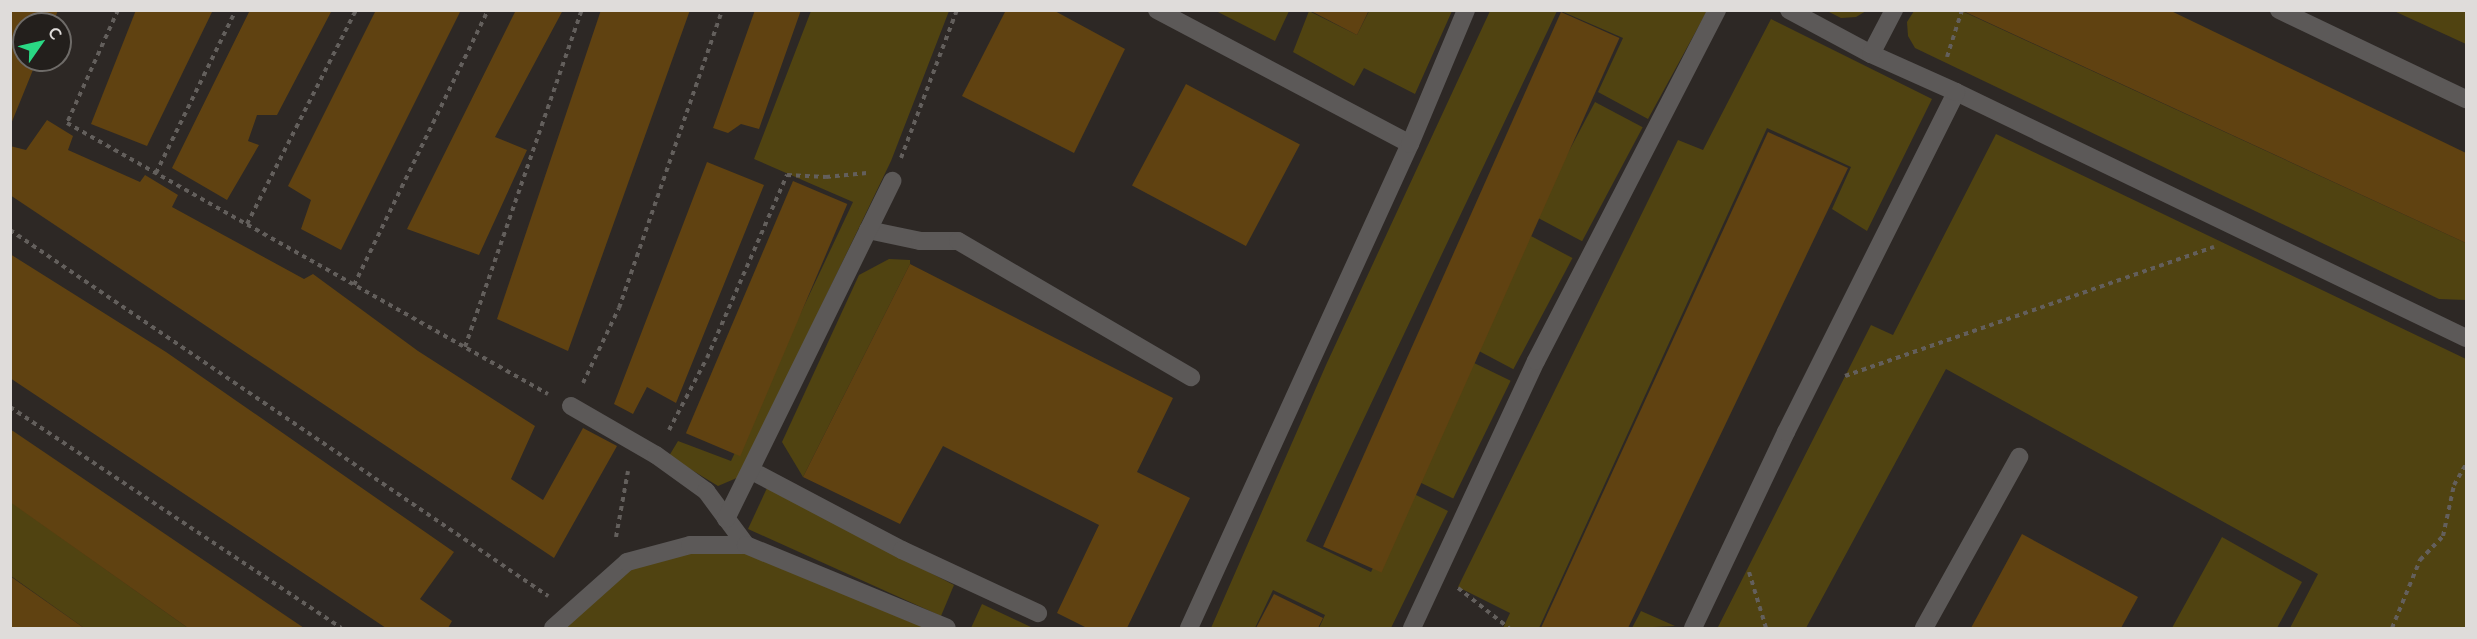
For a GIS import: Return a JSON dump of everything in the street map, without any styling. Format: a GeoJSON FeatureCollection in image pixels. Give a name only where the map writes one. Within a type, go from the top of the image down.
{"type":"FeatureCollection","features":[{"type":"Feature","properties":{"kind":"street"},"geometry":{"type":"LineString","coordinates":[[1157,10],[1410,144]]}},
{"type":"Feature","properties":{"kind":"street"},"geometry":{"type":"LineString","coordinates":[[1189,628],[1410,144],[1466,10]]}},
{"type":"Feature","properties":{"kind":"street"},"geometry":{"type":"LineString","coordinates":[[1412,628],[1536,361],[1717,10]]}},
{"type":"Feature","properties":{"kind":"street"},"geometry":{"type":"LineString","coordinates":[[1789,10],[1871,54],[1956,92],[2466,338]]}},
{"type":"Feature","properties":{"kind":"street"},"geometry":{"type":"LineString","coordinates":[[1871,54],[1894,10]]}},
{"type":"Feature","properties":{"kind":"street"},"geometry":{"type":"LineString","coordinates":[[2279,10],[2466,99]]}},
{"type":"Feature","properties":{"kind":"street"},"geometry":{"type":"LineString","coordinates":[[1694,628],[1808,390],[1956,92]]}},
{"type":"Feature","properties":{"kind":"street"},"geometry":{"type":"LineString","coordinates":[[726,519],[752,471],[894,175]]}},
{"type":"Feature","properties":{"kind":"street"},"geometry":{"type":"LineString","coordinates":[[868,230],[920,241],[958,241],[1191,377]]}},
{"type":"Feature","properties":{"kind":"street"},"geometry":{"type":"LineString","coordinates":[[571,406],[656,455],[706,490],[746,545]]}},
{"type":"Feature","properties":{"kind":"street"},"geometry":{"type":"LineString","coordinates":[[1924,628],[2019,457]]}},
{"type":"Feature","properties":{"kind":"street"},"geometry":{"type":"LineString","coordinates":[[752,471],[902,550],[1038,613]]}},
{"type":"Feature","properties":{"kind":"street"},"geometry":{"type":"LineString","coordinates":[[553,628],[627,562],[690,545],[746,545],[947,628]]}},
{"type":"Feature","properties":{"kind":"path"},"geometry":{"type":"LineString","coordinates":[[118,10],[67,123],[571,406],[619,308],[722,10]]}},
{"type":"Feature","properties":{"kind":"path"},"geometry":{"type":"LineString","coordinates":[[156,173],[236,10]]}},
{"type":"Feature","properties":{"kind":"path"},"geometry":{"type":"LineString","coordinates":[[247,224],[356,10]]}},
{"type":"Feature","properties":{"kind":"path"},"geometry":{"type":"LineString","coordinates":[[354,285],[488,10]]}},
{"type":"Feature","properties":{"kind":"path"},"geometry":{"type":"LineString","coordinates":[[465,347],[582,10]]}},
{"type":"Feature","properties":{"kind":"path"},"geometry":{"type":"LineString","coordinates":[[656,455],[707,358],[787,175],[826,177],[894,175],[957,10]]}},
{"type":"Feature","properties":{"kind":"path"},"geometry":{"type":"LineString","coordinates":[[1946,61],[1962,10]]}},
{"type":"Feature","properties":{"kind":"path"},"geometry":{"type":"LineString","coordinates":[[10,230],[570,612]]}},
{"type":"Feature","properties":{"kind":"path"},"geometry":{"type":"LineString","coordinates":[[1808,390],[2224,243]]}},
{"type":"Feature","properties":{"kind":"path"},"geometry":{"type":"LineString","coordinates":[[10,407],[341,628]]}},
{"type":"Feature","properties":{"kind":"path"},"geometry":{"type":"LineString","coordinates":[[608,579],[626,498],[630,440]]}},
{"type":"Feature","properties":{"kind":"path"},"geometry":{"type":"LineString","coordinates":[[2392,628],[2420,560],[2443,536],[2454,485],[2466,464]]}},
{"type":"Feature","properties":{"kind":"path"},"geometry":{"type":"LineString","coordinates":[[1738,534],[1766,628]]}},
{"type":"Feature","properties":{"kind":"path"},"geometry":{"type":"LineString","coordinates":[[1438,573],[1504,621],[1509,628]]}},
{"type":"Feature","properties":{"kind":"shaded area"},"geometry":{"type":"Polygon","coordinates":[[[1289,10],[1275,41],[1216,11],[1289,10]]]}},
{"type":"Feature","properties":{"kind":"shaded area"},"geometry":{"type":"Polygon","coordinates":[[[811,11],[949,11],[891,161],[739,477],[718,486],[669,456],[678,441],[731,461],[853,202],[754,159],[811,11]]]}},
{"type":"Feature","properties":{"kind":"shaded area"},"geometry":{"type":"Polygon","coordinates":[[[1309,11],[1357,35],[1369,11],[1452,11],[1415,94],[1364,68],[1354,86],[1293,52],[1309,11]]]}},
{"type":"Feature","properties":{"kind":"shaded area"},"geometry":{"type":"Polygon","coordinates":[[[1490,11],[1557,11],[1306,541],[1371,572],[1410,492],[1448,511],[1391,628],[1319,628],[1325,615],[1273,590],[1255,628],[1211,628],[1326,365],[1490,11]]]}},
{"type":"Feature","properties":{"kind":"shaded area"},"geometry":{"type":"Polygon","coordinates":[[[1561,11],[1707,11],[1648,119],[1598,92],[1623,38],[1561,11]]]}},
{"type":"Feature","properties":{"kind":"shaded area"},"geometry":{"type":"Polygon","coordinates":[[[1827,11],[1866,11],[1856,17],[1841,18],[1827,11]]]}},
{"type":"Feature","properties":{"kind":"shaded area"},"geometry":{"type":"Polygon","coordinates":[[[1914,11],[1962,11],[2466,243],[2466,300],[2439,299],[1915,48],[1908,36],[1907,22],[1914,11]]]}},
{"type":"Feature","properties":{"kind":"shaded area"},"geometry":{"type":"Polygon","coordinates":[[[2394,11],[2466,11],[2466,44],[2394,11]]]}},
{"type":"Feature","properties":{"kind":"shaded area"},"geometry":{"type":"Polygon","coordinates":[[[1771,19],[1932,99],[1867,231],[1832,209],[1851,167],[1767,128],[1539,628],[1503,628],[1510,613],[1458,587],[1678,140],[1703,150],[1771,19]]]}},
{"type":"Feature","properties":{"kind":"shaded area"},"geometry":{"type":"Polygon","coordinates":[[[1595,102],[1643,127],[1582,241],[1534,216],[1595,102]]]}},
{"type":"Feature","properties":{"kind":"shaded area"},"geometry":{"type":"Polygon","coordinates":[[[1996,134],[2466,359],[2466,628],[2290,628],[2318,574],[1946,369],[1806,628],[1718,627],[1871,325],[1893,335],[1996,134]]]}},
{"type":"Feature","properties":{"kind":"shaded area"},"geometry":{"type":"Polygon","coordinates":[[[1531,236],[1572,258],[1513,369],[1472,347],[1531,236]]]}},
{"type":"Feature","properties":{"kind":"shaded area"},"geometry":{"type":"Polygon","coordinates":[[[889,259],[910,260],[910,264],[803,477],[782,442],[859,275],[889,259]]]}},
{"type":"Feature","properties":{"kind":"shaded area"},"geometry":{"type":"Polygon","coordinates":[[[1472,362],[1511,381],[1453,499],[1415,480],[1472,362]]]}},
{"type":"Feature","properties":{"kind":"shaded area"},"geometry":{"type":"Polygon","coordinates":[[[767,488],[954,585],[941,616],[748,529],[767,488]]]}},
{"type":"Feature","properties":{"kind":"shaded area"},"geometry":{"type":"Polygon","coordinates":[[[11,502],[188,628],[84,628],[11,576],[11,502]]]}},
{"type":"Feature","properties":{"kind":"shaded area"},"geometry":{"type":"Polygon","coordinates":[[[2222,537],[2302,582],[2277,628],[2172,628],[2222,537]]]}},
{"type":"Feature","properties":{"kind":"shaded area"},"geometry":{"type":"Polygon","coordinates":[[[747,550],[937,628],[560,628],[629,566],[690,551],[747,550]]]}},
{"type":"Feature","properties":{"kind":"shaded area"},"geometry":{"type":"Polygon","coordinates":[[[982,604],[1033,628],[971,628],[982,604]]]}},
{"type":"Feature","properties":{"kind":"shaded area"},"geometry":{"type":"Polygon","coordinates":[[[1641,611],[1675,626],[1632,628],[1641,611]]]}},
{"type":"Feature","properties":{"kind":"building"},"geometry":{"type":"Polygon","coordinates":[[[10,10],[58,10],[57,12],[12,12],[12,72],[32,72],[11,124],[10,10]]]}},
{"type":"Feature","properties":{"kind":"building"},"geometry":{"type":"Polygon","coordinates":[[[136,10],[213,10],[147,146],[91,124],[136,10]]]}},
{"type":"Feature","properties":{"kind":"building"},"geometry":{"type":"Polygon","coordinates":[[[250,10],[332,10],[277,115],[257,115],[248,141],[259,145],[227,200],[172,168],[250,10]]]}},
{"type":"Feature","properties":{"kind":"building"},"geometry":{"type":"Polygon","coordinates":[[[376,10],[461,10],[341,250],[301,229],[311,200],[288,186],[376,10]]]}},
{"type":"Feature","properties":{"kind":"building"},"geometry":{"type":"Polygon","coordinates":[[[516,10],[563,10],[495,137],[527,150],[479,255],[407,229],[516,10]]]}},
{"type":"Feature","properties":{"kind":"building"},"geometry":{"type":"Polygon","coordinates":[[[601,10],[690,10],[568,351],[497,319],[601,10]]]}},
{"type":"Feature","properties":{"kind":"building"},"geometry":{"type":"Polygon","coordinates":[[[755,10],[801,10],[759,129],[741,124],[728,133],[713,128],[755,10]]]}},
{"type":"Feature","properties":{"kind":"building"},"geometry":{"type":"Polygon","coordinates":[[[1006,10],[1053,10],[1125,49],[1074,153],[962,96],[1006,10]]]}},
{"type":"Feature","properties":{"kind":"building"},"geometry":{"type":"Polygon","coordinates":[[[1309,10],[1369,10],[1357,35],[1309,10]]]}},
{"type":"Feature","properties":{"kind":"building"},"geometry":{"type":"Polygon","coordinates":[[[1961,10],[2169,10],[2466,153],[2466,243],[1961,10]]]}},
{"type":"Feature","properties":{"kind":"building"},"geometry":{"type":"Polygon","coordinates":[[[1561,12],[1619,38],[1382,572],[1323,546],[1561,12]]]}},
{"type":"Feature","properties":{"kind":"building"},"geometry":{"type":"Polygon","coordinates":[[[1186,84],[1300,145],[1246,246],[1132,186],[1186,84]]]}},
{"type":"Feature","properties":{"kind":"building"},"geometry":{"type":"Polygon","coordinates":[[[47,120],[73,136],[68,150],[140,182],[145,175],[178,195],[172,207],[304,279],[313,274],[418,351],[535,426],[511,479],[543,500],[583,428],[617,446],[554,558],[10,195],[10,146],[26,150],[47,120]]]}},
{"type":"Feature","properties":{"kind":"building"},"geometry":{"type":"Polygon","coordinates":[[[1768,132],[1848,168],[1628,628],[1541,628],[1768,132]]]}},
{"type":"Feature","properties":{"kind":"building"},"geometry":{"type":"Polygon","coordinates":[[[707,162],[764,185],[676,403],[647,387],[633,414],[614,404],[707,162]]]}},
{"type":"Feature","properties":{"kind":"building"},"geometry":{"type":"Polygon","coordinates":[[[793,181],[847,204],[740,456],[686,433],[793,181]]]}},
{"type":"Feature","properties":{"kind":"building"},"geometry":{"type":"Polygon","coordinates":[[[10,254],[166,352],[454,552],[420,599],[452,621],[448,628],[386,628],[10,378],[10,254]]]}},
{"type":"Feature","properties":{"kind":"building"},"geometry":{"type":"Polygon","coordinates":[[[910,264],[1173,398],[1137,472],[1190,498],[1127,628],[1087,628],[1057,613],[1099,525],[943,446],[900,524],[803,477],[910,264]]]}},
{"type":"Feature","properties":{"kind":"building"},"geometry":{"type":"Polygon","coordinates":[[[10,429],[304,628],[188,628],[10,502],[10,429]]]}},
{"type":"Feature","properties":{"kind":"building"},"geometry":{"type":"Polygon","coordinates":[[[2022,534],[2138,597],[2121,628],[1971,628],[2022,534]]]}},
{"type":"Feature","properties":{"kind":"building"},"geometry":{"type":"Polygon","coordinates":[[[10,576],[84,628],[10,628],[10,576]]]}},
{"type":"Feature","properties":{"kind":"building"},"geometry":{"type":"Polygon","coordinates":[[[1274,594],[1323,618],[1318,628],[1256,628],[1274,594]]]}}]}
